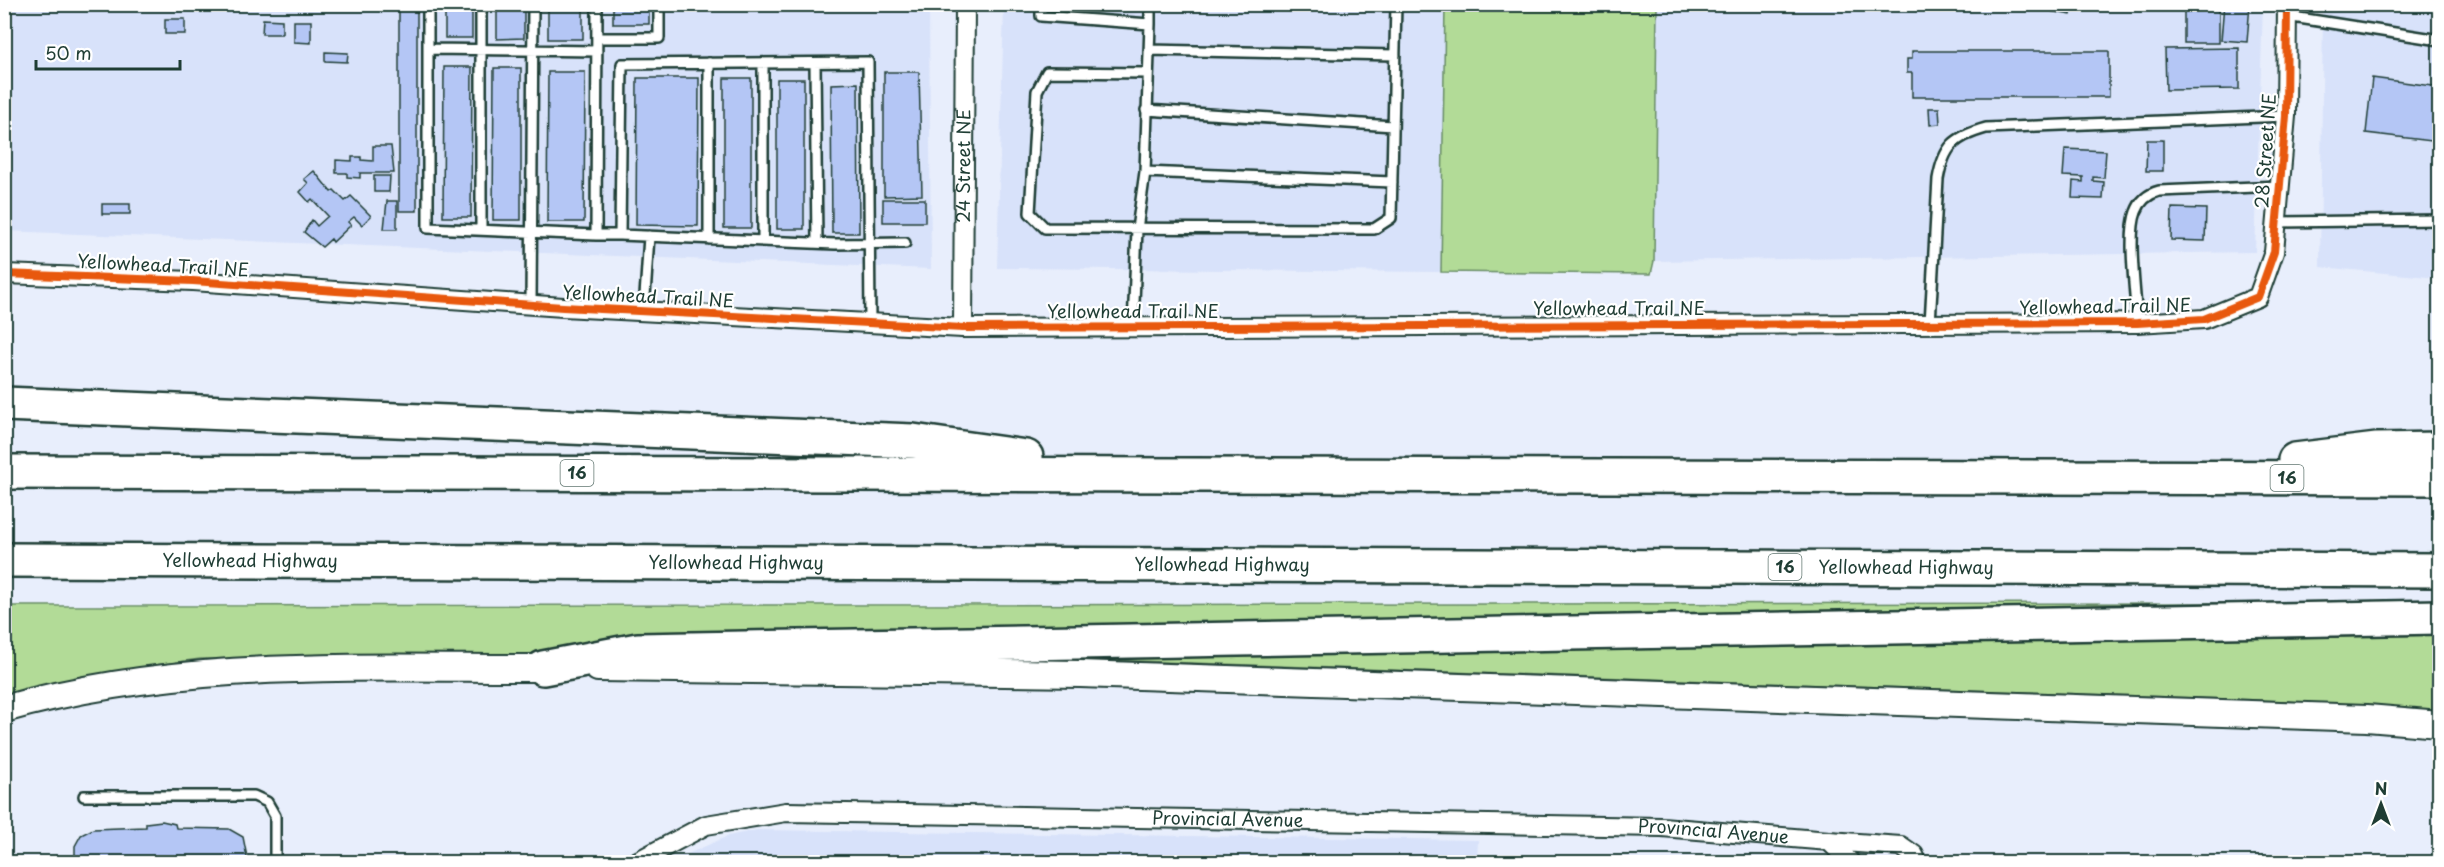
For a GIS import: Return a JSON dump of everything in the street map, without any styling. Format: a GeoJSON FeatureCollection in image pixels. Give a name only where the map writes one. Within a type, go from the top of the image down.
{"type":"FeatureCollection","features":[{"type":"Feature","properties":{"kind":"highway"},"geometry":{"type":"LineString","coordinates":[[4,404],[913,441],[1150,474]]}},
{"type":"Feature","properties":{"kind":"highway"},"geometry":{"type":"LineString","coordinates":[[2135,478],[2377,450],[2439,449]]}},
{"type":"Feature","properties":{"kind":"highway","name":"16"},"geometry":{"type":"LineString","coordinates":[[4,472],[2439,478]]}},
{"type":"Feature","properties":{"kind":"highway","name":"Yellowhead Highway"},"geometry":{"type":"LineString","coordinates":[[4,560],[2439,570]]}},
{"type":"Feature","properties":{"kind":"highway"},"geometry":{"type":"LineString","coordinates":[[543,668],[638,650],[2439,617]]}},
{"type":"Feature","properties":{"kind":"main road"},"geometry":{"type":"LineString","coordinates":[[4,709],[51,696],[199,673],[719,667],[1080,674],[2344,718],[2439,724]]}},
{"type":"Feature","properties":{"kind":"street","name":"24 Street NE"},"geometry":{"type":"LineString","coordinates":[[963,328],[965,4]]}},
{"type":"Feature","properties":{"kind":"street","name":"28 Street NE"},"geometry":{"type":"LineString","coordinates":[[2259,297],[2274,252],[2286,116],[2286,10]]}},
{"type":"Feature","properties":{"kind":"street","name":"Yellowhead Trail NE"},"geometry":{"type":"LineString","coordinates":[[4,274],[193,281],[531,305],[963,328],[2137,324],[2204,319],[2259,297]]}},
{"type":"Feature","properties":{"kind":"street","name":"Provincial Avenue"},"geometry":{"type":"LineString","coordinates":[[636,862],[706,825],[786,812],[1662,826],[1901,846],[1914,855],[1917,862]]}},
{"type":"Feature","properties":{"kind":"street"},"geometry":{"type":"LineString","coordinates":[[1829,841],[1850,862]]}},
{"type":"Feature","properties":{"kind":"lane"},"geometry":{"type":"LineString","coordinates":[[428,4],[428,228],[817,243],[905,243]]}},
{"type":"Feature","properties":{"kind":"lane"},"geometry":{"type":"LineString","coordinates":[[481,4],[481,230]]}},
{"type":"Feature","properties":{"kind":"lane"},"geometry":{"type":"LineString","coordinates":[[531,305],[534,232],[534,4]]}},
{"type":"Feature","properties":{"kind":"lane"},"geometry":{"type":"LineString","coordinates":[[596,235],[597,4]]}},
{"type":"Feature","properties":{"kind":"lane"},"geometry":{"type":"LineString","coordinates":[[597,38],[659,38],[659,4]]}},
{"type":"Feature","properties":{"kind":"lane"},"geometry":{"type":"LineString","coordinates":[[1041,4],[1041,16],[1150,24]]}},
{"type":"Feature","properties":{"kind":"lane"},"geometry":{"type":"LineString","coordinates":[[1133,327],[1137,229],[1145,172],[1150,4]]}},
{"type":"Feature","properties":{"kind":"lane"},"geometry":{"type":"LineString","coordinates":[[1148,73],[1047,72],[1037,91],[1030,213],[1045,228],[1374,230],[1390,218],[1396,4]]}},
{"type":"Feature","properties":{"kind":"lane"},"geometry":{"type":"LineString","coordinates":[[2286,10],[2439,40]]}},
{"type":"Feature","properties":{"kind":"lane"},"geometry":{"type":"LineString","coordinates":[[428,49],[597,51]]}},
{"type":"Feature","properties":{"kind":"lane"},"geometry":{"type":"LineString","coordinates":[[1149,50],[1395,55]]}},
{"type":"Feature","properties":{"kind":"lane"},"geometry":{"type":"LineString","coordinates":[[620,235],[622,64],[868,62],[870,324]]}},
{"type":"Feature","properties":{"kind":"lane"},"geometry":{"type":"LineString","coordinates":[[709,63],[709,239]]}},
{"type":"Feature","properties":{"kind":"lane"},"geometry":{"type":"LineString","coordinates":[[763,63],[763,241]]}},
{"type":"Feature","properties":{"kind":"lane"},"geometry":{"type":"LineString","coordinates":[[815,63],[817,243]]}},
{"type":"Feature","properties":{"kind":"lane"},"geometry":{"type":"LineString","coordinates":[[1146,110],[1393,126]]}},
{"type":"Feature","properties":{"kind":"lane"},"geometry":{"type":"LineString","coordinates":[[1930,324],[1938,179],[1941,160],[1956,140],[1986,128],[2286,116]]}},
{"type":"Feature","properties":{"kind":"lane"},"geometry":{"type":"LineString","coordinates":[[1145,172],[1392,182]]}},
{"type":"Feature","properties":{"kind":"lane"},"geometry":{"type":"LineString","coordinates":[[2137,324],[2133,224],[2141,203],[2151,194],[2159,191],[2280,186]]}},
{"type":"Feature","properties":{"kind":"lane"},"geometry":{"type":"LineString","coordinates":[[2276,222],[2439,220]]}},
{"type":"Feature","properties":{"kind":"lane"},"geometry":{"type":"LineString","coordinates":[[644,311],[649,237]]}},
{"type":"Feature","properties":{"kind":"lane"},"geometry":{"type":"LineString","coordinates":[[84,796],[254,796],[267,802],[275,816],[275,862]]}},
{"type":"Feature","properties":{"kind":"shaded area"},"geometry":{"type":"Polygon","coordinates":[[[5,5],[929,5],[931,269],[5,231],[5,5]]]}},
{"type":"Feature","properties":{"kind":"shaded area"},"geometry":{"type":"Polygon","coordinates":[[[1004,5],[1445,5],[1441,272],[997,268],[1004,5]]]}},
{"type":"Feature","properties":{"kind":"shaded area"},"geometry":{"type":"Polygon","coordinates":[[[1657,5],[2263,5],[2255,252],[1654,261],[1657,5]]]}},
{"type":"Feature","properties":{"kind":"shaded area"},"geometry":{"type":"Polygon","coordinates":[[[2323,5],[2439,5],[2439,278],[2320,267],[2323,5]]]}},
{"type":"Feature","properties":{"kind":"shaded area"},"geometry":{"type":"Polygon","coordinates":[[[757,830],[1478,840],[1477,862],[670,862],[728,836],[757,830]]]}},
{"type":"Feature","properties":{"kind":"green space"},"geometry":{"type":"Polygon","coordinates":[[[1445,5],[1657,5],[1654,261],[1651,274],[1441,272],[1445,5]]]}},
{"type":"Feature","properties":{"kind":"green space"},"geometry":{"type":"Polygon","coordinates":[[[2232,603],[2232,608],[518,654],[200,659],[141,667],[69,681],[5,699],[5,606],[2232,603]]]}},
{"type":"Feature","properties":{"kind":"green space"},"geometry":{"type":"Polygon","coordinates":[[[2439,635],[2440,714],[2286,701],[1075,659],[2439,635]]]}},
{"type":"Feature","properties":{"kind":"building"},"geometry":{"type":"Polygon","coordinates":[[[399,4],[417,4],[417,211],[399,211],[399,4]]]}},
{"type":"Feature","properties":{"kind":"building"},"geometry":{"type":"Polygon","coordinates":[[[445,4],[472,4],[472,38],[445,38],[445,4]]]}},
{"type":"Feature","properties":{"kind":"building"},"geometry":{"type":"Polygon","coordinates":[[[497,4],[524,4],[524,38],[497,39],[497,4]]]}},
{"type":"Feature","properties":{"kind":"building"},"geometry":{"type":"Polygon","coordinates":[[[548,4],[583,4],[583,39],[548,39],[548,4]]]}},
{"type":"Feature","properties":{"kind":"building"},"geometry":{"type":"Polygon","coordinates":[[[613,4],[649,4],[649,24],[613,24],[613,4]]]}},
{"type":"Feature","properties":{"kind":"building"},"geometry":{"type":"Polygon","coordinates":[[[2010,4],[2073,4],[2071,15],[2010,4]]]}},
{"type":"Feature","properties":{"kind":"building"},"geometry":{"type":"Polygon","coordinates":[[[2184,4],[2222,4],[2222,9],[2219,9],[2219,43],[2184,43],[2184,4]]]}},
{"type":"Feature","properties":{"kind":"building"},"geometry":{"type":"Polygon","coordinates":[[[2224,4],[2250,4],[2247,42],[2221,40],[2224,4]]]}},
{"type":"Feature","properties":{"kind":"building"},"geometry":{"type":"Polygon","coordinates":[[[165,19],[185,19],[185,34],[165,34],[165,19]]]}},
{"type":"Feature","properties":{"kind":"building"},"geometry":{"type":"Polygon","coordinates":[[[263,19],[282,20],[282,34],[262,34],[263,19]]]}},
{"type":"Feature","properties":{"kind":"building"},"geometry":{"type":"Polygon","coordinates":[[[294,21],[311,21],[311,43],[294,42],[294,21]]]}},
{"type":"Feature","properties":{"kind":"building"},"geometry":{"type":"Polygon","coordinates":[[[2239,48],[2239,89],[2166,90],[2165,49],[2239,48]]]}},
{"type":"Feature","properties":{"kind":"building"},"geometry":{"type":"Polygon","coordinates":[[[1912,51],[2109,51],[2109,97],[1912,97],[1912,73],[1907,73],[1907,59],[1912,59],[1912,51]]]}},
{"type":"Feature","properties":{"kind":"building"},"geometry":{"type":"Polygon","coordinates":[[[325,52],[348,53],[347,62],[325,61],[325,52]]]}},
{"type":"Feature","properties":{"kind":"building"},"geometry":{"type":"Polygon","coordinates":[[[444,67],[472,67],[471,217],[443,217],[444,67]]]}},
{"type":"Feature","properties":{"kind":"building"},"geometry":{"type":"Polygon","coordinates":[[[494,68],[521,68],[521,220],[493,220],[494,68]]]}},
{"type":"Feature","properties":{"kind":"building"},"geometry":{"type":"Polygon","coordinates":[[[548,72],[585,72],[584,222],[547,222],[548,72]]]}},
{"type":"Feature","properties":{"kind":"building"},"geometry":{"type":"Polygon","coordinates":[[[884,72],[919,72],[922,195],[884,196],[884,72]]]}},
{"type":"Feature","properties":{"kind":"building"},"geometry":{"type":"Polygon","coordinates":[[[637,78],[699,78],[698,226],[636,225],[637,78]]]}},
{"type":"Feature","properties":{"kind":"building"},"geometry":{"type":"Polygon","coordinates":[[[724,78],[751,78],[751,228],[724,228],[724,78]]]}},
{"type":"Feature","properties":{"kind":"building"},"geometry":{"type":"Polygon","coordinates":[[[2372,78],[2440,87],[2440,142],[2366,133],[2372,78]]]}},
{"type":"Feature","properties":{"kind":"building"},"geometry":{"type":"Polygon","coordinates":[[[777,79],[804,79],[804,229],[777,229],[777,79]]]}},
{"type":"Feature","properties":{"kind":"building"},"geometry":{"type":"Polygon","coordinates":[[[858,83],[859,233],[832,233],[831,84],[858,83]]]}},
{"type":"Feature","properties":{"kind":"building"},"geometry":{"type":"Polygon","coordinates":[[[1929,108],[1939,108],[1940,124],[1930,125],[1929,108]]]}},
{"type":"Feature","properties":{"kind":"building"},"geometry":{"type":"Polygon","coordinates":[[[2147,140],[2163,140],[2163,171],[2146,171],[2147,140]]]}},
{"type":"Feature","properties":{"kind":"building"},"geometry":{"type":"Polygon","coordinates":[[[373,146],[391,146],[394,173],[360,173],[360,178],[347,177],[347,173],[336,173],[336,160],[352,161],[352,157],[361,157],[361,160],[373,161],[373,146]]]}},
{"type":"Feature","properties":{"kind":"building"},"geometry":{"type":"Polygon","coordinates":[[[2065,149],[2106,151],[2104,178],[2093,177],[2093,181],[2104,182],[2103,199],[2072,198],[2073,181],[2083,182],[2083,177],[2063,176],[2065,149]]]}},
{"type":"Feature","properties":{"kind":"building"},"geometry":{"type":"Polygon","coordinates":[[[314,171],[331,192],[334,190],[345,201],[351,196],[371,216],[362,225],[354,217],[348,222],[351,225],[333,242],[331,239],[322,247],[304,232],[312,220],[317,226],[328,216],[312,199],[309,202],[300,192],[308,183],[304,179],[314,171]]]}},
{"type":"Feature","properties":{"kind":"building"},"geometry":{"type":"Polygon","coordinates":[[[374,176],[390,176],[389,192],[374,192],[374,176]]]}},
{"type":"Feature","properties":{"kind":"building"},"geometry":{"type":"Polygon","coordinates":[[[883,199],[925,199],[925,222],[883,222],[883,199]]]}},
{"type":"Feature","properties":{"kind":"building"},"geometry":{"type":"Polygon","coordinates":[[[387,201],[397,201],[397,229],[384,229],[387,201]]]}},
{"type":"Feature","properties":{"kind":"building"},"geometry":{"type":"Polygon","coordinates":[[[102,204],[130,204],[130,214],[102,214],[102,204]]]}},
{"type":"Feature","properties":{"kind":"building"},"geometry":{"type":"Polygon","coordinates":[[[2172,208],[2206,209],[2205,241],[2171,240],[2172,208]]]}},
{"type":"Feature","properties":{"kind":"building"},"geometry":{"type":"Polygon","coordinates":[[[162,821],[175,824],[176,828],[229,829],[243,837],[248,862],[75,862],[75,846],[81,835],[93,829],[146,827],[146,823],[162,821]]]}},
{"type":"Feature","properties":{"kind":"cycle path"},"geometry":{"type":"LineString","coordinates":[[4,274],[193,281],[563,307],[963,328],[2137,323],[2204,319],[2258,297],[2274,252],[2286,116],[2287,4]]}}]}
